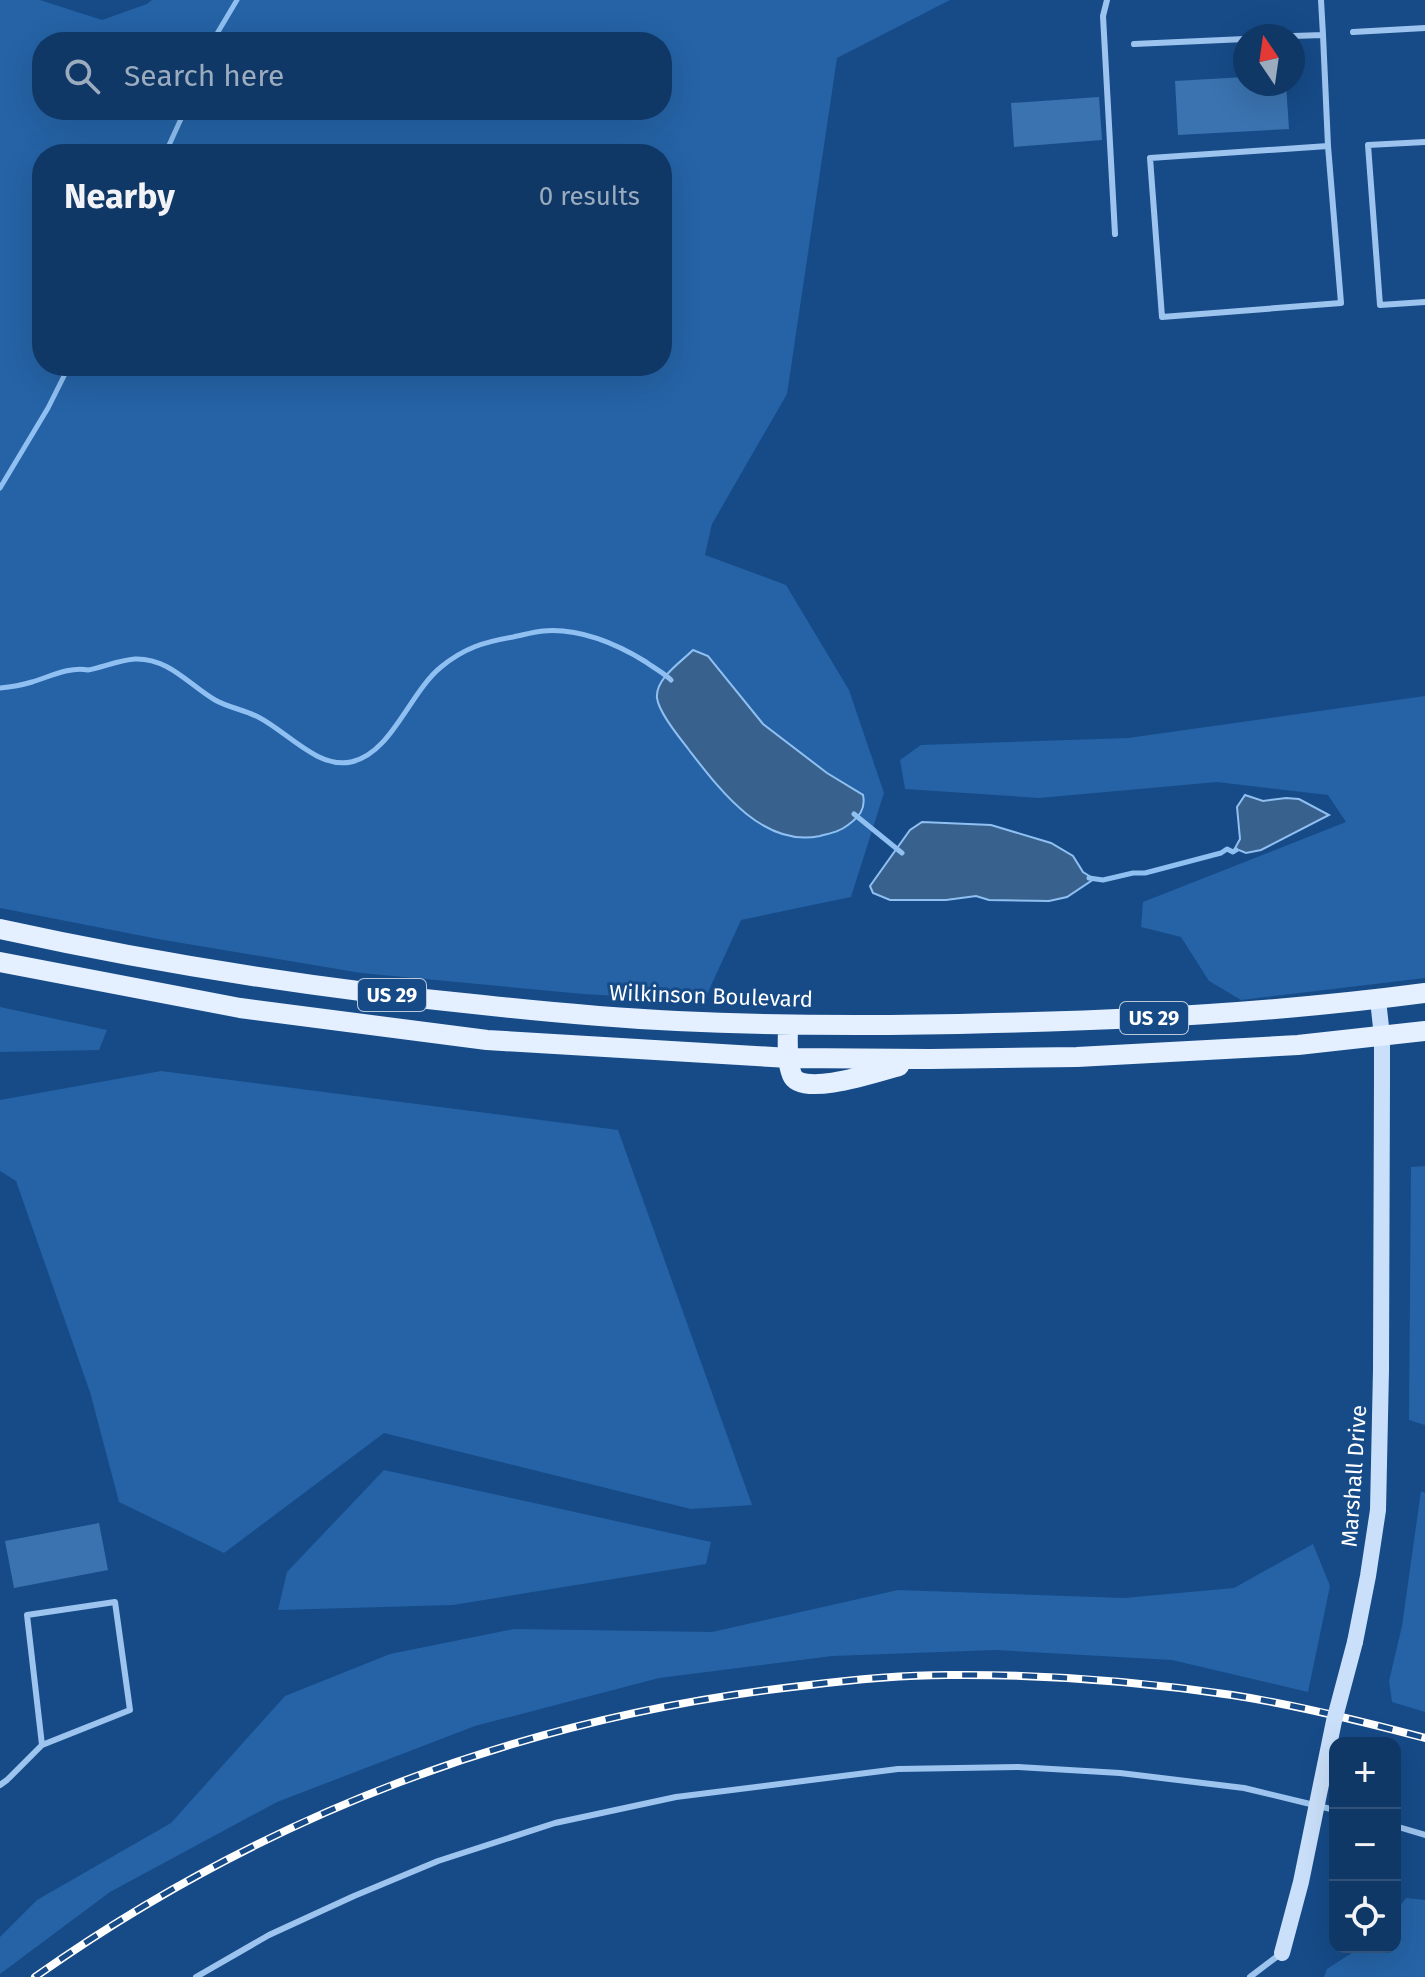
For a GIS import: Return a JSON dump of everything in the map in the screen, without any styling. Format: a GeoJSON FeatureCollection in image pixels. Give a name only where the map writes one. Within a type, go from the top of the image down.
{"type":"FeatureCollection","features":[{"type":"Feature","properties":{"kind":"main road","name":"Wilkinson Boulevard"},"geometry":{"type":"LineString","coordinates":[[0,929],[159,960],[343,990],[676,1021],[929,1025],[1135,1019],[1295,1008],[1425,993]]}},
{"type":"Feature","properties":{"kind":"main road","name":"US 29"},"geometry":{"type":"LineString","coordinates":[[0,962],[240,1008],[487,1040],[789,1058],[792,1077],[798,1083],[808,1085],[830,1084],[930,1059],[1077,1057],[1298,1045],[1425,1031]]}},
{"type":"Feature","properties":{"kind":"main road"},"geometry":{"type":"LineString","coordinates":[[788,1025],[789,1058]]}},
{"type":"Feature","properties":{"kind":"street","name":"Marshall Drive"},"geometry":{"type":"LineString","coordinates":[[1282,1953],[1355,1642],[1378,1510],[1382,1036],[1378,1000]]}},
{"type":"Feature","properties":{"kind":"lane"},"geometry":{"type":"LineString","coordinates":[[1107,0],[1103,16],[1115,234]]}},
{"type":"Feature","properties":{"kind":"lane"},"geometry":{"type":"LineString","coordinates":[[1321,0],[1328,146],[1341,303],[1162,317],[1150,158],[1328,146]]}},
{"type":"Feature","properties":{"kind":"lane"},"geometry":{"type":"LineString","coordinates":[[1353,32],[1425,28]]}},
{"type":"Feature","properties":{"kind":"lane"},"geometry":{"type":"LineString","coordinates":[[1305,36],[1323,35]]}},
{"type":"Feature","properties":{"kind":"lane"},"geometry":{"type":"LineString","coordinates":[[1134,44],[1233,40]]}},
{"type":"Feature","properties":{"kind":"lane"},"geometry":{"type":"LineString","coordinates":[[1425,142],[1368,145],[1380,305],[1425,302]]}},
{"type":"Feature","properties":{"kind":"lane"},"geometry":{"type":"LineString","coordinates":[[0,1785],[42,1745],[130,1710],[115,1602],[27,1615],[42,1745]]}},
{"type":"Feature","properties":{"kind":"lane"},"geometry":{"type":"LineString","coordinates":[[196,1977],[269,1935],[438,1861],[555,1823],[676,1797],[898,1769],[1018,1767],[1120,1773],[1244,1788],[1331,1809]]}},
{"type":"Feature","properties":{"kind":"lane"},"geometry":{"type":"LineString","coordinates":[[1401,1828],[1425,1835]]}},
{"type":"Feature","properties":{"kind":"lane","name":"Marshall Drive"},"geometry":{"type":"LineString","coordinates":[[1250,1977],[1282,1953]]}},
{"type":"Feature","properties":{"kind":"shaded area"},"geometry":{"type":"Polygon","coordinates":[[[0,0],[40,0],[102,20],[152,0],[950,0],[837,58],[787,394],[712,524],[705,555],[786,585],[849,690],[884,793],[851,897],[741,920],[704,1001],[583,994],[361,973],[158,939],[0,908],[0,0]]]}},
{"type":"Feature","properties":{"kind":"shaded area"},"geometry":{"type":"Polygon","coordinates":[[[693,650],[708,656],[763,724],[827,773],[863,795],[861,812],[855,819],[835,832],[799,837],[762,825],[729,798],[675,732],[657,698],[664,678],[693,650]]]}},
{"type":"Feature","properties":{"kind":"shaded area"},"geometry":{"type":"Polygon","coordinates":[[[1425,696],[1425,978],[1241,1000],[1209,981],[1181,937],[1141,927],[1143,902],[1346,822],[1328,795],[1217,782],[1039,798],[905,789],[900,760],[921,745],[1128,738],[1425,696]]]}},
{"type":"Feature","properties":{"kind":"shaded area"},"geometry":{"type":"Polygon","coordinates":[[[1245,795],[1263,801],[1299,799],[1329,815],[1261,850],[1233,852],[1240,839],[1237,807],[1245,795]]]}},
{"type":"Feature","properties":{"kind":"shaded area"},"geometry":{"type":"Polygon","coordinates":[[[922,822],[991,825],[1051,843],[1073,856],[1083,872],[1094,879],[1067,897],[1049,901],[989,900],[976,896],[946,900],[890,900],[873,893],[870,886],[910,830],[922,822]]]}},
{"type":"Feature","properties":{"kind":"shaded area"},"geometry":{"type":"Polygon","coordinates":[[[0,1007],[107,1030],[99,1050],[0,1052],[0,1007]]]}},
{"type":"Feature","properties":{"kind":"shaded area"},"geometry":{"type":"Polygon","coordinates":[[[161,1071],[618,1130],[752,1505],[691,1509],[384,1433],[224,1553],[119,1502],[90,1392],[16,1181],[0,1171],[0,1100],[161,1071]]]}},
{"type":"Feature","properties":{"kind":"shaded area"},"geometry":{"type":"Polygon","coordinates":[[[1425,1166],[1425,1425],[1409,1420],[1411,1167],[1425,1166]]]}},
{"type":"Feature","properties":{"kind":"shaded area"},"geometry":{"type":"Polygon","coordinates":[[[384,1470],[711,1542],[706,1564],[453,1605],[278,1610],[287,1572],[384,1470]]]}},
{"type":"Feature","properties":{"kind":"shaded area"},"geometry":{"type":"Polygon","coordinates":[[[1421,1491],[1425,1493],[1425,1712],[1392,1702],[1389,1681],[1402,1626],[1421,1491]]]}},
{"type":"Feature","properties":{"kind":"shaded area"},"geometry":{"type":"Polygon","coordinates":[[[1313,1544],[1330,1586],[1308,1692],[1172,1660],[996,1650],[832,1656],[659,1678],[475,1726],[277,1802],[110,1892],[0,1974],[0,1937],[37,1900],[171,1823],[285,1696],[390,1654],[514,1629],[712,1632],[898,1590],[1124,1598],[1234,1588],[1313,1544]]]}},
{"type":"Feature","properties":{"kind":"shaded area"},"geometry":{"type":"Polygon","coordinates":[[[1406,1898],[1425,1900],[1425,1977],[1324,1977],[1327,1969],[1352,1953],[1401,1953],[1401,1905],[1406,1898]]]}},
{"type":"Feature","properties":{"kind":"building"},"geometry":{"type":"Polygon","coordinates":[[[1233,78],[1233,96],[1287,96],[1289,129],[1178,135],[1175,81],[1233,78]]]}},
{"type":"Feature","properties":{"kind":"building"},"geometry":{"type":"Polygon","coordinates":[[[1099,97],[1102,140],[1014,147],[1011,103],[1099,97]]]}},
{"type":"Feature","properties":{"kind":"building"},"geometry":{"type":"Polygon","coordinates":[[[99,1523],[108,1570],[14,1588],[5,1541],[99,1523]]]}},
{"type":"Feature","properties":{"kind":"waterway"},"geometry":{"type":"LineString","coordinates":[[218,32],[237,0]]}},
{"type":"Feature","properties":{"kind":"waterway"},"geometry":{"type":"LineString","coordinates":[[170,144],[180,120]]}},
{"type":"Feature","properties":{"kind":"waterway"},"geometry":{"type":"LineString","coordinates":[[0,488],[64,376]]}},
{"type":"Feature","properties":{"kind":"waterway"},"geometry":{"type":"LineString","coordinates":[[0,688],[67,671],[88,670],[135,659],[147,660],[168,668],[215,700],[260,718],[315,755],[339,763],[351,762],[378,747],[441,667],[466,650],[493,641],[543,631],[583,634],[622,649],[671,680]]}},
{"type":"Feature","properties":{"kind":"waterway"},"geometry":{"type":"LineString","coordinates":[[854,814],[902,853]]}},
{"type":"Feature","properties":{"kind":"waterway"},"geometry":{"type":"LineString","coordinates":[[1089,878],[1103,880],[1145,873],[1227,849],[1236,850]]}},
{"type":"Feature","properties":{"kind":"railway"},"geometry":{"type":"LineString","coordinates":[[35,1977],[122,1919],[212,1868],[304,1822],[399,1782],[496,1749],[596,1722],[697,1701],[892,1677],[1054,1677],[1232,1695],[1329,1714],[1425,1738]]}}]}
